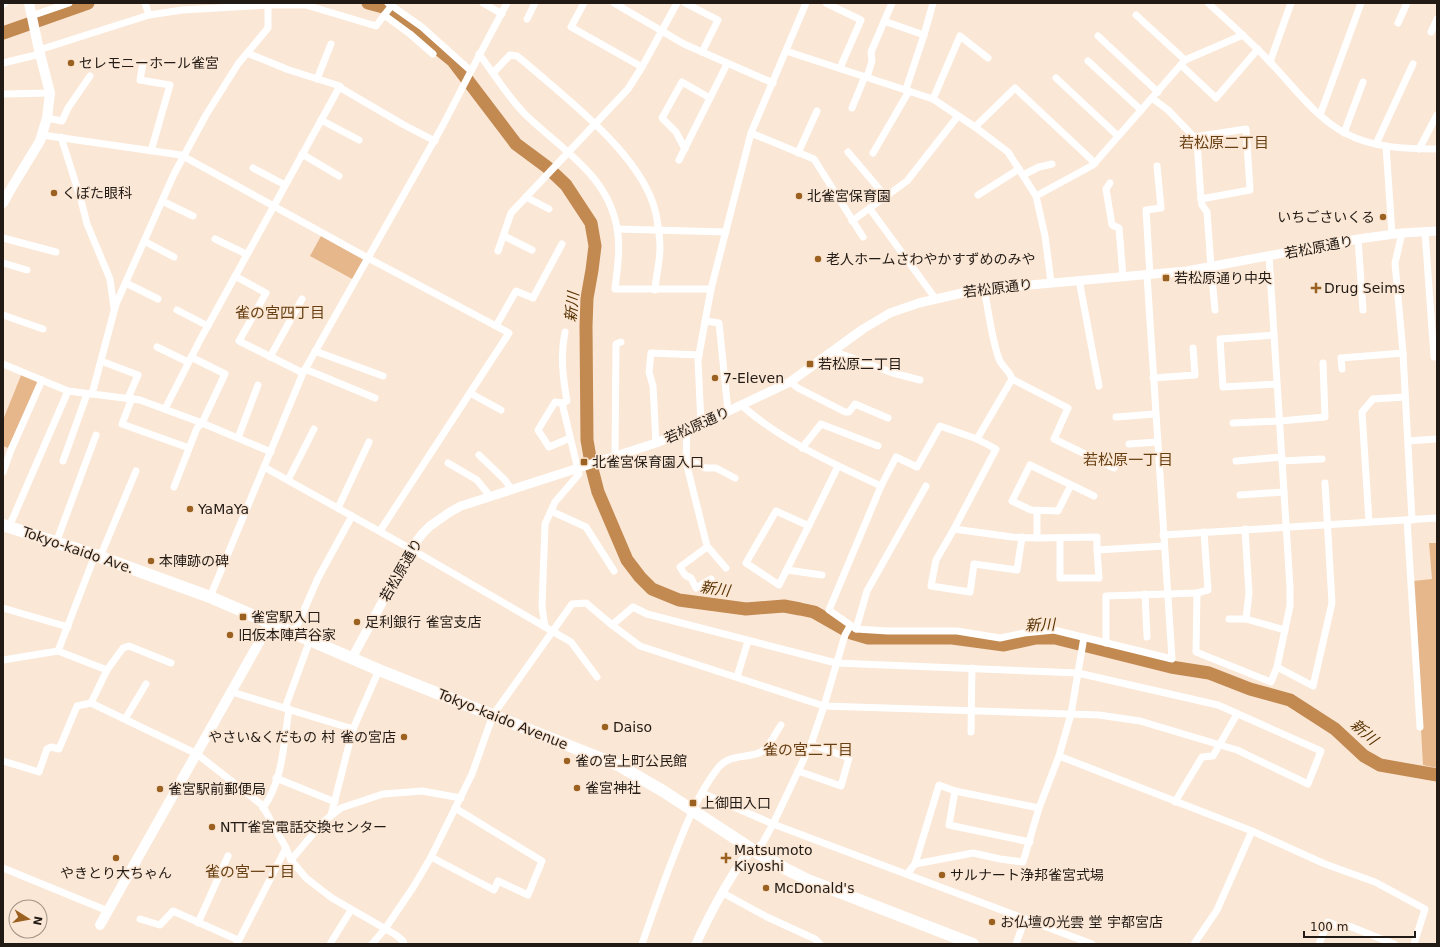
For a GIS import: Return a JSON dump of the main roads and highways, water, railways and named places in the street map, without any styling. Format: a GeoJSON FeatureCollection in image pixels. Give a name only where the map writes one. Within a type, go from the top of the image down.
{"type":"FeatureCollection","features":[{"type":"Feature","properties":{"kind":"highway","name":"Tokyo-kaido Ave."},"geometry":{"type":"LineString","coordinates":[[6,526],[98,556],[210,597],[352,658]]}},
{"type":"Feature","properties":{"kind":"highway","name":"Tokyo-kaido Avenue"},"geometry":{"type":"LineString","coordinates":[[352,658],[620,766],[692,809],[754,850],[786,869],[808,880],[973,944]]}},
{"type":"Feature","properties":{"kind":"main road"},"geometry":{"type":"LineString","coordinates":[[3,204],[42,135],[47,118],[50,93],[39,52],[30,3]]}},
{"type":"Feature","properties":{"kind":"main road"},"geometry":{"type":"LineString","coordinates":[[100,925],[270,622]]}},
{"type":"Feature","properties":{"kind":"waterway","name":"新川"},"geometry":{"type":"LineString","coordinates":[[3,33],[88,3]]}},
{"type":"Feature","properties":{"kind":"waterway","name":"新川"},"geometry":{"type":"LineString","coordinates":[[368,3],[383,7],[404,21],[453,61],[516,144],[547,167],[566,185],[591,223],[595,246],[587,298],[587,440],[598,492],[627,560],[640,577],[652,589],[679,600],[746,609],[784,606],[814,612],[851,633],[868,638],[952,638],[1004,645],[1036,638],[1055,638],[1171,667],[1209,673],[1250,689],[1290,700],[1335,729],[1364,756],[1380,765],[1437,775]]}},
{"type":"Feature","properties":{"kind":"place","name":"セレモニーホール雀宮"},"geometry":{"type":"Point","coordinates":[71,63]}},
{"type":"Feature","properties":{"kind":"place","name":"くぼた眼科"},"geometry":{"type":"Point","coordinates":[54,193]}},
{"type":"Feature","properties":{"kind":"place","name":"北雀宮保育園"},"geometry":{"type":"Point","coordinates":[799,196]}},
{"type":"Feature","properties":{"kind":"place","name":"いちごさいくる"},"geometry":{"type":"Point","coordinates":[1383,217]}},
{"type":"Feature","properties":{"kind":"place","name":"老人ホームさわやかすずめのみや"},"geometry":{"type":"Point","coordinates":[818,259]}},
{"type":"Feature","properties":{"kind":"place","name":"若松原通り中央"},"geometry":{"type":"Point","coordinates":[1166,278]}},
{"type":"Feature","properties":{"kind":"place","name":"Drug Seims"},"geometry":{"type":"Point","coordinates":[1316,288]}},
{"type":"Feature","properties":{"kind":"place","name":"若松原二丁目"},"geometry":{"type":"Point","coordinates":[810,364]}},
{"type":"Feature","properties":{"kind":"place","name":"7-Eleven"},"geometry":{"type":"Point","coordinates":[715,378]}},
{"type":"Feature","properties":{"kind":"place","name":"北雀宮保育園入口"},"geometry":{"type":"Point","coordinates":[584,462]}},
{"type":"Feature","properties":{"kind":"place","name":"YaMaYa"},"geometry":{"type":"Point","coordinates":[190,509]}},
{"type":"Feature","properties":{"kind":"place","name":"本陣跡の碑"},"geometry":{"type":"Point","coordinates":[151,561]}},
{"type":"Feature","properties":{"kind":"place","name":"雀宮駅入口"},"geometry":{"type":"Point","coordinates":[243,617]}},
{"type":"Feature","properties":{"kind":"place","name":"足利銀行 雀宮支店"},"geometry":{"type":"Point","coordinates":[357,622]}},
{"type":"Feature","properties":{"kind":"place","name":"旧仮本陣芦谷家"},"geometry":{"type":"Point","coordinates":[230,635]}},
{"type":"Feature","properties":{"kind":"place","name":"Daiso"},"geometry":{"type":"Point","coordinates":[605,727]}},
{"type":"Feature","properties":{"kind":"place","name":"やさい&くだもの 村 雀の宮店"},"geometry":{"type":"Point","coordinates":[404,737]}},
{"type":"Feature","properties":{"kind":"place","name":"雀の宮上町公民館"},"geometry":{"type":"Point","coordinates":[567,761]}},
{"type":"Feature","properties":{"kind":"place","name":"雀宮神社"},"geometry":{"type":"Point","coordinates":[577,788]}},
{"type":"Feature","properties":{"kind":"place","name":"雀宮駅前郵便局"},"geometry":{"type":"Point","coordinates":[160,789]}},
{"type":"Feature","properties":{"kind":"place","name":"上御田入口"},"geometry":{"type":"Point","coordinates":[693,803]}},
{"type":"Feature","properties":{"kind":"place","name":"NTT雀宮電話交換センター"},"geometry":{"type":"Point","coordinates":[212,827]}},
{"type":"Feature","properties":{"kind":"place","name":"やきとり大ちゃん"},"geometry":{"type":"Point","coordinates":[116,858]}},
{"type":"Feature","properties":{"kind":"place","name":"Matsumoto Kiyoshi"},"geometry":{"type":"Point","coordinates":[726,858]}},
{"type":"Feature","properties":{"kind":"place","name":"サルナート浄邦雀宮式場"},"geometry":{"type":"Point","coordinates":[942,875]}},
{"type":"Feature","properties":{"kind":"place","name":"McDonald's"},"geometry":{"type":"Point","coordinates":[766,888]}},
{"type":"Feature","properties":{"kind":"place","name":"お仏壇の光雲 堂 宇都宮店"},"geometry":{"type":"Point","coordinates":[992,922]}},
{"type":"Feature","properties":{"kind":"district","name":"若松原二丁目"},"geometry":{"type":"Point","coordinates":[1224,143]}},
{"type":"Feature","properties":{"kind":"district","name":"雀の宮四丁目"},"geometry":{"type":"Point","coordinates":[280,313]}},
{"type":"Feature","properties":{"kind":"district","name":"若松原一丁目"},"geometry":{"type":"Point","coordinates":[1128,460]}},
{"type":"Feature","properties":{"kind":"district","name":"雀の宮二丁目"},"geometry":{"type":"Point","coordinates":[808,750]}},
{"type":"Feature","properties":{"kind":"district","name":"雀の宮一丁目"},"geometry":{"type":"Point","coordinates":[250,872]}}]}
